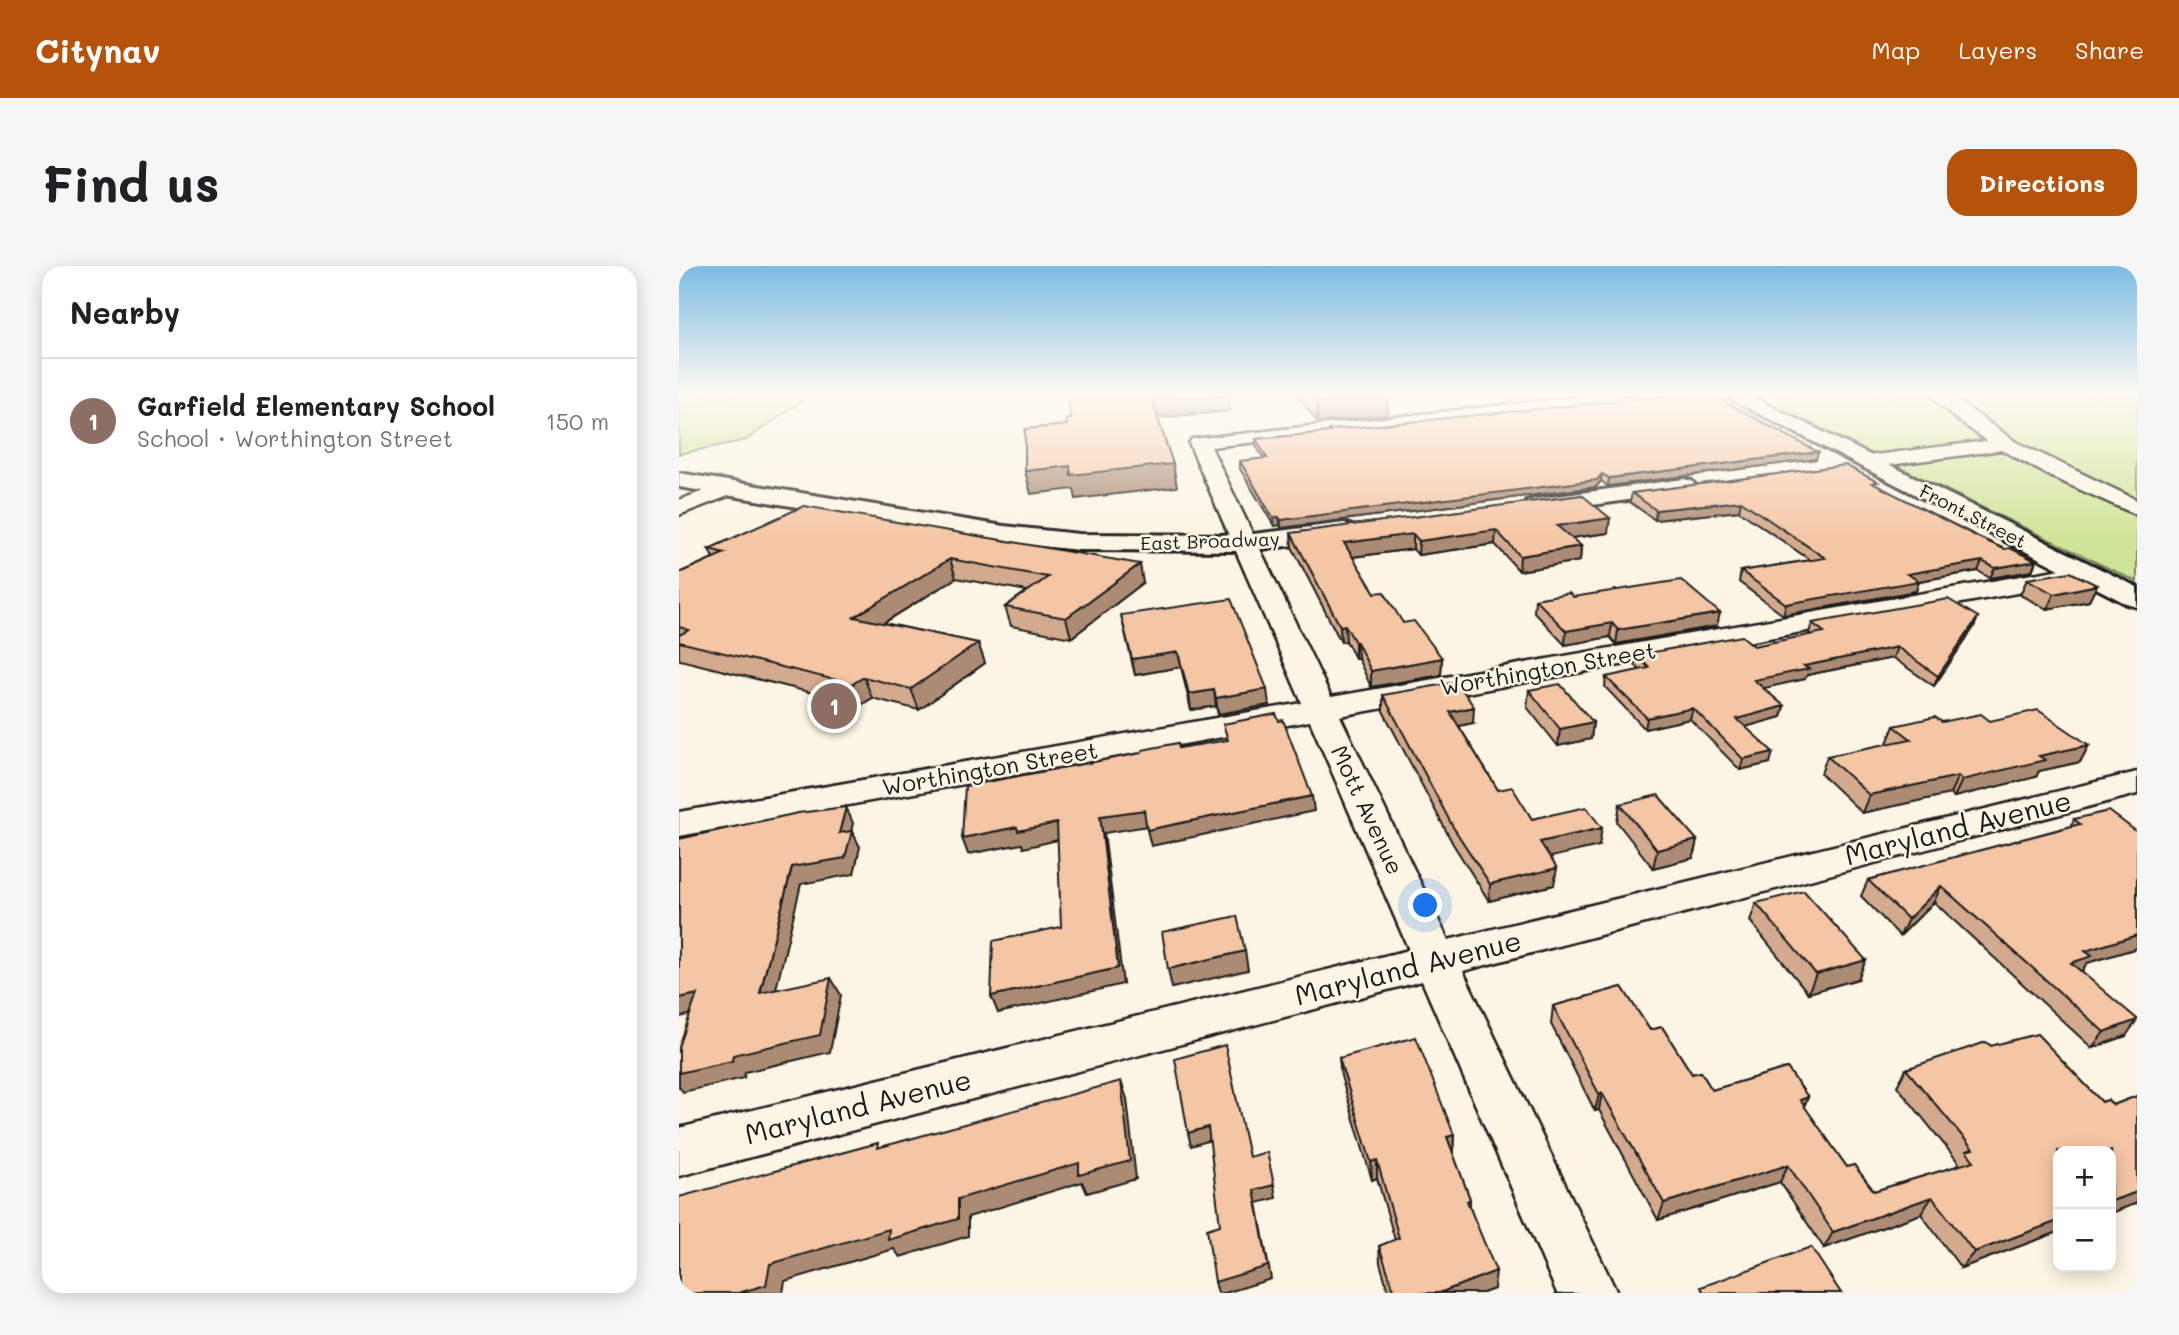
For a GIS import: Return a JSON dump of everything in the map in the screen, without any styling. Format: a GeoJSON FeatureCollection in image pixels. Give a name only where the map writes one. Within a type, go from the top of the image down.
{"type":"FeatureCollection","features":[{"type":"Feature","properties":{"kind":"street","name":"Mott Avenue"},"geometry":{"type":"LineString","coordinates":[[1199,444],[1587,1293]]}},
{"type":"Feature","properties":{"kind":"street","name":"Front Street"},"geometry":{"type":"LineString","coordinates":[[1830,444],[2137,598]]}},
{"type":"Feature","properties":{"kind":"street"},"geometry":{"type":"LineString","coordinates":[[1827,467],[2005,444],[2137,508]]}},
{"type":"Feature","properties":{"kind":"street","name":"East Broadway"},"geometry":{"type":"LineString","coordinates":[[679,480],[1004,534],[1079,542],[1245,543],[1367,528]]}},
{"type":"Feature","properties":{"kind":"street"},"geometry":{"type":"LineString","coordinates":[[1517,509],[1708,483]]}},
{"type":"Feature","properties":{"kind":"street"},"geometry":{"type":"LineString","coordinates":[[679,508],[728,488]]}},
{"type":"Feature","properties":{"kind":"street","name":"Worthington Street"},"geometry":{"type":"LineString","coordinates":[[679,824],[2086,572]]}},
{"type":"Feature","properties":{"kind":"street","name":"Maryland Avenue"},"geometry":{"type":"LineString","coordinates":[[679,1152],[2137,783]]}},
{"type":"Feature","properties":{"kind":"green space"},"geometry":{"type":"Polygon","coordinates":[[[679,444],[727,444],[679,454],[679,444]]]}},
{"type":"Feature","properties":{"kind":"green space"},"geometry":{"type":"Polygon","coordinates":[[[1851,444],[2137,444],[2137,582],[1851,444]]]}},
{"type":"Feature","properties":{"kind":"building"},"geometry":{"type":"Polygon","coordinates":[[[1025,444],[1166,444],[1173,464],[1071,475],[1070,466],[1025,471],[1025,444]]]}},
{"type":"Feature","properties":{"kind":"building"},"geometry":{"type":"Polygon","coordinates":[[[1259,444],[1803,444],[1818,452],[1609,478],[1602,474],[1597,480],[1281,520],[1279,517],[1273,518],[1240,461],[1267,458],[1259,444]]]}},
{"type":"Feature","properties":{"kind":"building"},"geometry":{"type":"Polygon","coordinates":[[[1845,465],[1878,482],[1872,483],[1978,537],[2036,561],[1995,568],[1982,561],[1907,574],[1919,581],[1786,604],[1741,571],[1825,558],[1741,501],[1656,510],[1632,493],[1845,465]]]}},
{"type":"Feature","properties":{"kind":"building"},"geometry":{"type":"Polygon","coordinates":[[[1582,495],[1610,518],[1557,526],[1581,546],[1520,556],[1496,530],[1419,541],[1413,534],[1344,543],[1375,593],[1384,592],[1403,623],[1414,621],[1442,658],[1371,671],[1357,642],[1345,625],[1340,626],[1291,533],[1582,495]]]}},
{"type":"Feature","properties":{"kind":"building"},"geometry":{"type":"Polygon","coordinates":[[[804,506],[1140,564],[1066,618],[1005,607],[1048,577],[950,559],[854,617],[978,643],[911,689],[864,677],[852,684],[679,642],[679,635],[689,630],[679,627],[679,573],[725,553],[709,549],[804,506]]]}},
{"type":"Feature","properties":{"kind":"building"},"geometry":{"type":"Polygon","coordinates":[[[2070,572],[2097,585],[2054,594],[2027,579],[2070,572]]]}},
{"type":"Feature","properties":{"kind":"building"},"geometry":{"type":"Polygon","coordinates":[[[1681,580],[1720,613],[1618,630],[1612,623],[1566,631],[1535,599],[1569,593],[1573,597],[1681,580]]]}},
{"type":"Feature","properties":{"kind":"building"},"geometry":{"type":"Polygon","coordinates":[[[1231,599],[1267,689],[1216,698],[1214,690],[1189,694],[1178,652],[1132,659],[1121,615],[1231,599]]]}},
{"type":"Feature","properties":{"kind":"building"},"geometry":{"type":"Polygon","coordinates":[[[1948,599],[1978,617],[1938,676],[1897,647],[1804,666],[1809,669],[1754,680],[1784,706],[1737,719],[1773,752],[1743,759],[1693,708],[1647,718],[1606,677],[1649,668],[1637,655],[1742,636],[1754,646],[1824,632],[1812,623],[1948,599]]]}},
{"type":"Feature","properties":{"kind":"building"},"geometry":{"type":"Polygon","coordinates":[[[1457,682],[1474,707],[1450,712],[1498,790],[1512,787],[1532,819],[1586,807],[1602,828],[1540,842],[1557,868],[1490,884],[1453,827],[1383,695],[1457,682]]]}},
{"type":"Feature","properties":{"kind":"building"},"geometry":{"type":"Polygon","coordinates":[[[1560,684],[1593,722],[1560,729],[1529,690],[1560,684]]]}},
{"type":"Feature","properties":{"kind":"building"},"geometry":{"type":"Polygon","coordinates":[[[2038,710],[2089,745],[2039,756],[2045,760],[1962,780],[1958,776],[1869,795],[1827,756],[1911,739],[1894,726],[1935,717],[1942,722],[1981,714],[1990,721],[2038,710]]]}},
{"type":"Feature","properties":{"kind":"building"},"geometry":{"type":"Polygon","coordinates":[[[1276,714],[1279,721],[1283,720],[1312,796],[1147,830],[1144,810],[1100,816],[1118,968],[991,996],[993,941],[1061,927],[1057,823],[1018,831],[1017,827],[962,838],[965,786],[1142,753],[1142,750],[1178,743],[1179,748],[1228,740],[1223,724],[1276,714]]]}},
{"type":"Feature","properties":{"kind":"building"},"geometry":{"type":"Polygon","coordinates":[[[1658,795],[1697,840],[1657,850],[1620,804],[1658,795]]]}},
{"type":"Feature","properties":{"kind":"building"},"geometry":{"type":"Polygon","coordinates":[[[846,807],[839,833],[852,831],[845,858],[792,867],[760,993],[831,978],[820,1035],[733,1055],[732,1061],[679,1073],[679,1047],[697,994],[679,998],[679,839],[798,813],[846,807]]]}},
{"type":"Feature","properties":{"kind":"building"},"geometry":{"type":"Polygon","coordinates":[[[2109,811],[2137,832],[2137,935],[2085,951],[2092,956],[2071,963],[2137,1019],[2104,1032],[1941,886],[1908,919],[1868,880],[2080,824],[2074,819],[2109,811]]]}},
{"type":"Feature","properties":{"kind":"building"},"geometry":{"type":"Polygon","coordinates":[[[1804,891],[1866,960],[1816,974],[1756,903],[1804,891]]]}},
{"type":"Feature","properties":{"kind":"building"},"geometry":{"type":"Polygon","coordinates":[[[1237,916],[1245,951],[1168,969],[1162,932],[1237,916]]]}},
{"type":"Feature","properties":{"kind":"building"},"geometry":{"type":"Polygon","coordinates":[[[1622,987],[1650,1030],[1662,1027],[1692,1074],[1701,1072],[1712,1090],[1787,1068],[1808,1097],[1800,1100],[1847,1167],[1854,1165],[1874,1191],[1974,1161],[1966,1151],[1973,1149],[1906,1069],[1986,1042],[1991,1046],[2037,1034],[2102,1102],[2108,1100],[2113,1105],[2137,1096],[2137,1192],[2116,1199],[2116,1146],[2053,1146],[2053,1223],[1974,1252],[1932,1197],[1833,1232],[1788,1165],[1664,1203],[1602,1093],[1599,1094],[1553,1006],[1622,987]]]}},
{"type":"Feature","properties":{"kind":"building"},"geometry":{"type":"Polygon","coordinates":[[[1416,1037],[1454,1135],[1447,1137],[1470,1199],[1467,1201],[1496,1271],[1439,1293],[1395,1293],[1379,1246],[1399,1238],[1377,1160],[1371,1162],[1339,1058],[1416,1037]]]}},
{"type":"Feature","properties":{"kind":"building"},"geometry":{"type":"Polygon","coordinates":[[[1225,1045],[1249,1157],[1267,1152],[1274,1185],[1254,1190],[1268,1266],[1215,1282],[1207,1229],[1220,1225],[1208,1127],[1188,1133],[1175,1059],[1225,1045]]]}},
{"type":"Feature","properties":{"kind":"building"},"geometry":{"type":"Polygon","coordinates":[[[1121,1081],[1130,1161],[1079,1175],[1079,1163],[958,1199],[958,1219],[888,1240],[889,1229],[770,1264],[766,1285],[738,1293],[679,1293],[679,1197],[878,1143],[877,1148],[1121,1081]]]}},
{"type":"Feature","properties":{"kind":"building"},"geometry":{"type":"Polygon","coordinates":[[[1811,1247],[1841,1293],[1704,1293],[1701,1287],[1811,1247]]]}},
{"type":"Feature","properties":{"kind":"place","name":"Garfield Elementary School"},"geometry":{"type":"Point","coordinates":[834,706]}}]}
